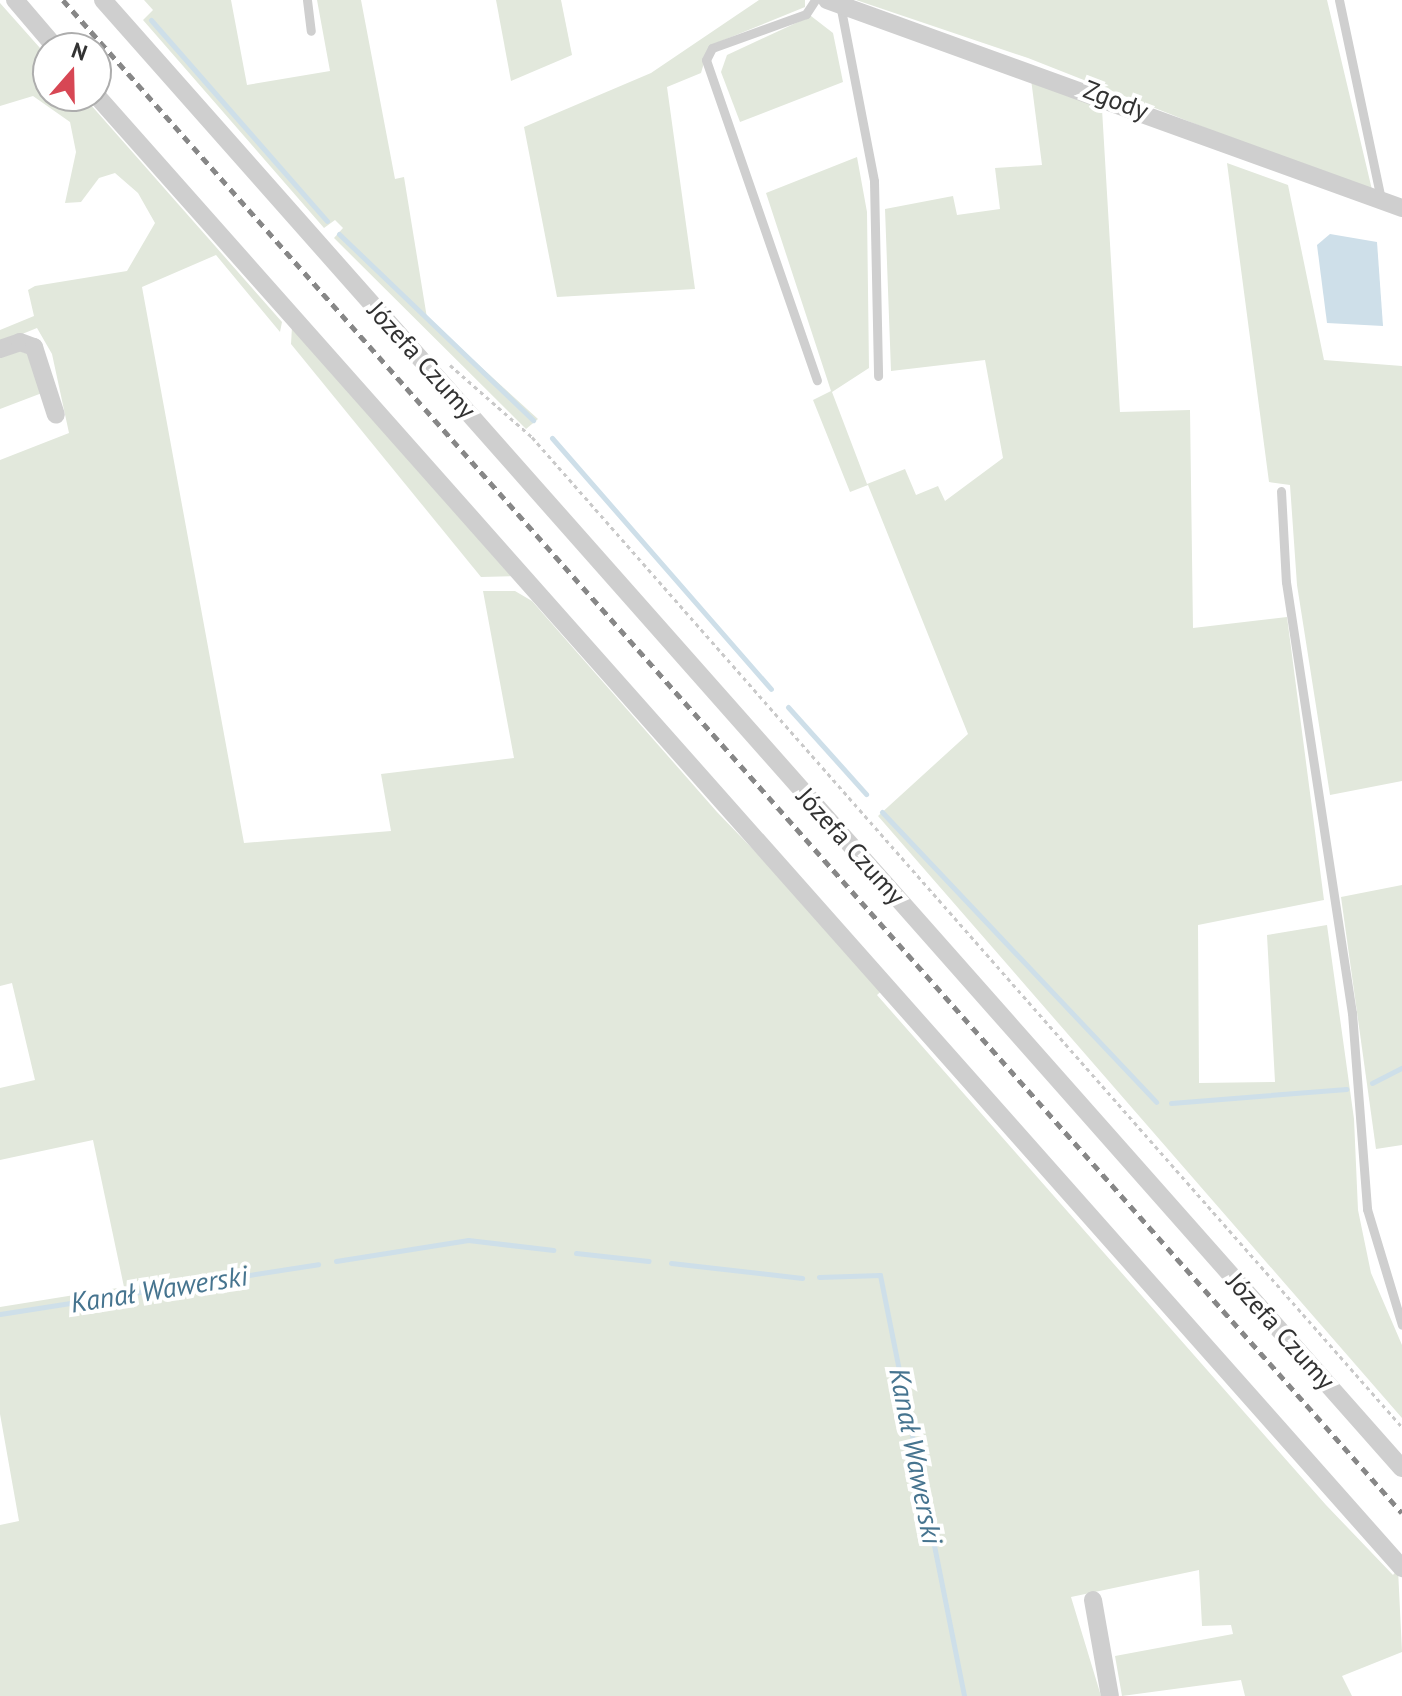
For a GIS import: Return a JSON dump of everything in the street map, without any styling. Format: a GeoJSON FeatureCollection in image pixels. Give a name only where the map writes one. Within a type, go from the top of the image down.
{"type":"FeatureCollection","features":[{"type":"Feature","properties":{"kind":"street"},"geometry":{"type":"LineString","coordinates":[[15,0],[42,32]]}},
{"type":"Feature","properties":{"kind":"street","name":"Józefa Czumy"},"geometry":{"type":"LineString","coordinates":[[103,0],[1402,1468]]}},
{"type":"Feature","properties":{"kind":"street","name":"Zgody"},"geometry":{"type":"LineString","coordinates":[[834,2],[1402,208]]}},
{"type":"Feature","properties":{"kind":"street"},"geometry":{"type":"LineString","coordinates":[[111,112],[1402,1568]]}},
{"type":"Feature","properties":{"kind":"street"},"geometry":{"type":"LineString","coordinates":[[0,349],[20,342],[34,347],[56,415]]}},
{"type":"Feature","properties":{"kind":"street"},"geometry":{"type":"LineString","coordinates":[[1093,1600],[1110,1696]]}},
{"type":"Feature","properties":{"kind":"lane"},"geometry":{"type":"LineString","coordinates":[[307,0],[311,31]]}},
{"type":"Feature","properties":{"kind":"lane"},"geometry":{"type":"LineString","coordinates":[[815,0],[806,14],[712,48],[706,60],[817,380]]}},
{"type":"Feature","properties":{"kind":"lane"},"geometry":{"type":"LineString","coordinates":[[1339,0],[1382,203]]}},
{"type":"Feature","properties":{"kind":"lane"},"geometry":{"type":"LineString","coordinates":[[834,2],[874,181],[878,376]]}},
{"type":"Feature","properties":{"kind":"lane"},"geometry":{"type":"LineString","coordinates":[[1281,491],[1286,582],[1352,1013],[1367,1209],[1402,1325]]}},
{"type":"Feature","properties":{"kind":"path"},"geometry":{"type":"LineString","coordinates":[[443,358],[532,437],[1402,1427]]}},
{"type":"Feature","properties":{"kind":"shaded area"},"geometry":{"type":"Polygon","coordinates":[[[144,0],[231,0],[247,85],[330,71],[317,0],[361,0],[395,179],[404,177],[427,318],[538,419],[526,429],[334,238],[343,228],[335,220],[324,228],[143,20],[153,10],[144,0]]]}},
{"type":"Feature","properties":{"kind":"shaded area"},"geometry":{"type":"Polygon","coordinates":[[[496,0],[561,0],[572,55],[511,81],[496,0]]]}},
{"type":"Feature","properties":{"kind":"shaded area"},"geometry":{"type":"Polygon","coordinates":[[[759,0],[805,0],[805,7],[709,46],[701,73],[667,87],[695,289],[557,297],[524,127],[651,73],[759,0]]]}},
{"type":"Feature","properties":{"kind":"shaded area"},"geometry":{"type":"Polygon","coordinates":[[[856,0],[1327,0],[1373,194],[1028,58],[856,0]]]}},
{"type":"Feature","properties":{"kind":"shaded area"},"geometry":{"type":"Polygon","coordinates":[[[0,3],[32,39],[32,96],[0,106],[0,3]]]}},
{"type":"Feature","properties":{"kind":"shaded area"},"geometry":{"type":"Polygon","coordinates":[[[811,16],[833,33],[843,82],[740,122],[721,72],[727,55],[811,16]]]}},
{"type":"Feature","properties":{"kind":"shaded area"},"geometry":{"type":"Polygon","coordinates":[[[1031,79],[1102,109],[1120,412],[1190,410],[1193,628],[1287,617],[1324,900],[1198,925],[1199,1083],[1275,1082],[1267,935],[1327,925],[1354,1119],[1358,1210],[1371,1273],[1402,1345],[1402,1418],[878,816],[968,734],[868,485],[850,492],[813,400],[831,391],[766,193],[857,157],[867,212],[869,368],[832,392],[867,484],[905,469],[916,495],[938,486],[945,501],[1003,458],[985,360],[891,371],[885,209],[953,196],[957,215],[1000,209],[995,168],[1042,165],[1031,79]]]}},
{"type":"Feature","properties":{"kind":"shaded area"},"geometry":{"type":"Polygon","coordinates":[[[56,112],[97,112],[282,322],[280,332],[216,255],[142,287],[244,843],[391,831],[381,774],[514,758],[483,591],[515,591],[532,601],[717,812],[886,987],[877,995],[1326,1505],[1393,1575],[1398,1569],[1402,1652],[1342,1676],[1352,1696],[1245,1696],[1241,1680],[1122,1696],[1115,1656],[1233,1634],[1231,1625],[1202,1626],[1199,1570],[1071,1597],[1101,1696],[0,1696],[0,1525],[19,1521],[0,1414],[0,1307],[124,1287],[93,1140],[0,1160],[0,1088],[35,1080],[12,983],[0,986],[0,460],[69,433],[52,354],[37,328],[0,343],[0,330],[34,316],[28,290],[35,286],[127,271],[155,223],[138,193],[115,173],[99,178],[81,202],[65,203],[76,152],[70,122],[56,112]]]}},
{"type":"Feature","properties":{"kind":"shaded area"},"geometry":{"type":"Polygon","coordinates":[[[1227,163],[1288,185],[1324,360],[1402,366],[1402,781],[1330,795],[1297,585],[1290,485],[1269,482],[1227,163]]]}},
{"type":"Feature","properties":{"kind":"shaded area"},"geometry":{"type":"Polygon","coordinates":[[[1330,234],[1377,242],[1383,326],[1327,323],[1317,245],[1330,234]]]}},
{"type":"Feature","properties":{"kind":"shaded area"},"geometry":{"type":"Polygon","coordinates":[[[292,327],[517,576],[481,577],[291,344],[292,327]]]}},
{"type":"Feature","properties":{"kind":"shaded area"},"geometry":{"type":"Polygon","coordinates":[[[20,351],[28,354],[42,393],[0,409],[0,356],[20,351]]]}},
{"type":"Feature","properties":{"kind":"shaded area"},"geometry":{"type":"Polygon","coordinates":[[[1402,885],[1402,1145],[1376,1149],[1341,897],[1402,885]]]}},
{"type":"Feature","properties":{"kind":"waterway"},"geometry":{"type":"LineString","coordinates":[[151,20],[327,221]]}},
{"type":"Feature","properties":{"kind":"waterway"},"geometry":{"type":"LineString","coordinates":[[339,234],[533,420]]}},
{"type":"Feature","properties":{"kind":"waterway"},"geometry":{"type":"LineString","coordinates":[[552,438],[771,689]]}},
{"type":"Feature","properties":{"kind":"waterway"},"geometry":{"type":"LineString","coordinates":[[788,707],[866,794]]}},
{"type":"Feature","properties":{"kind":"waterway"},"geometry":{"type":"LineString","coordinates":[[882,812],[1156,1102]]}},
{"type":"Feature","properties":{"kind":"waterway"},"geometry":{"type":"LineString","coordinates":[[1372,1083],[1402,1068]]}},
{"type":"Feature","properties":{"kind":"waterway"},"geometry":{"type":"LineString","coordinates":[[1171,1103],[1346,1089]]}},
{"type":"Feature","properties":{"kind":"waterway","name":"Kanał Wawerski"},"geometry":{"type":"LineString","coordinates":[[336,1261],[468,1240],[553,1250]]}},
{"type":"Feature","properties":{"kind":"waterway","name":"Kanał Wawerski"},"geometry":{"type":"LineString","coordinates":[[576,1253],[649,1261]]}},
{"type":"Feature","properties":{"kind":"waterway","name":"Kanał Wawerski"},"geometry":{"type":"LineString","coordinates":[[671,1263],[802,1278]]}},
{"type":"Feature","properties":{"kind":"waterway","name":"Kanał Wawerski"},"geometry":{"type":"LineString","coordinates":[[0,1314],[318,1264]]}},
{"type":"Feature","properties":{"kind":"waterway","name":"Kanał Wawerski"},"geometry":{"type":"LineString","coordinates":[[819,1277],[880,1275],[964,1696]]}},
{"type":"Feature","properties":{"kind":"railway"},"geometry":{"type":"LineString","coordinates":[[63,0],[1402,1513]]}}]}
